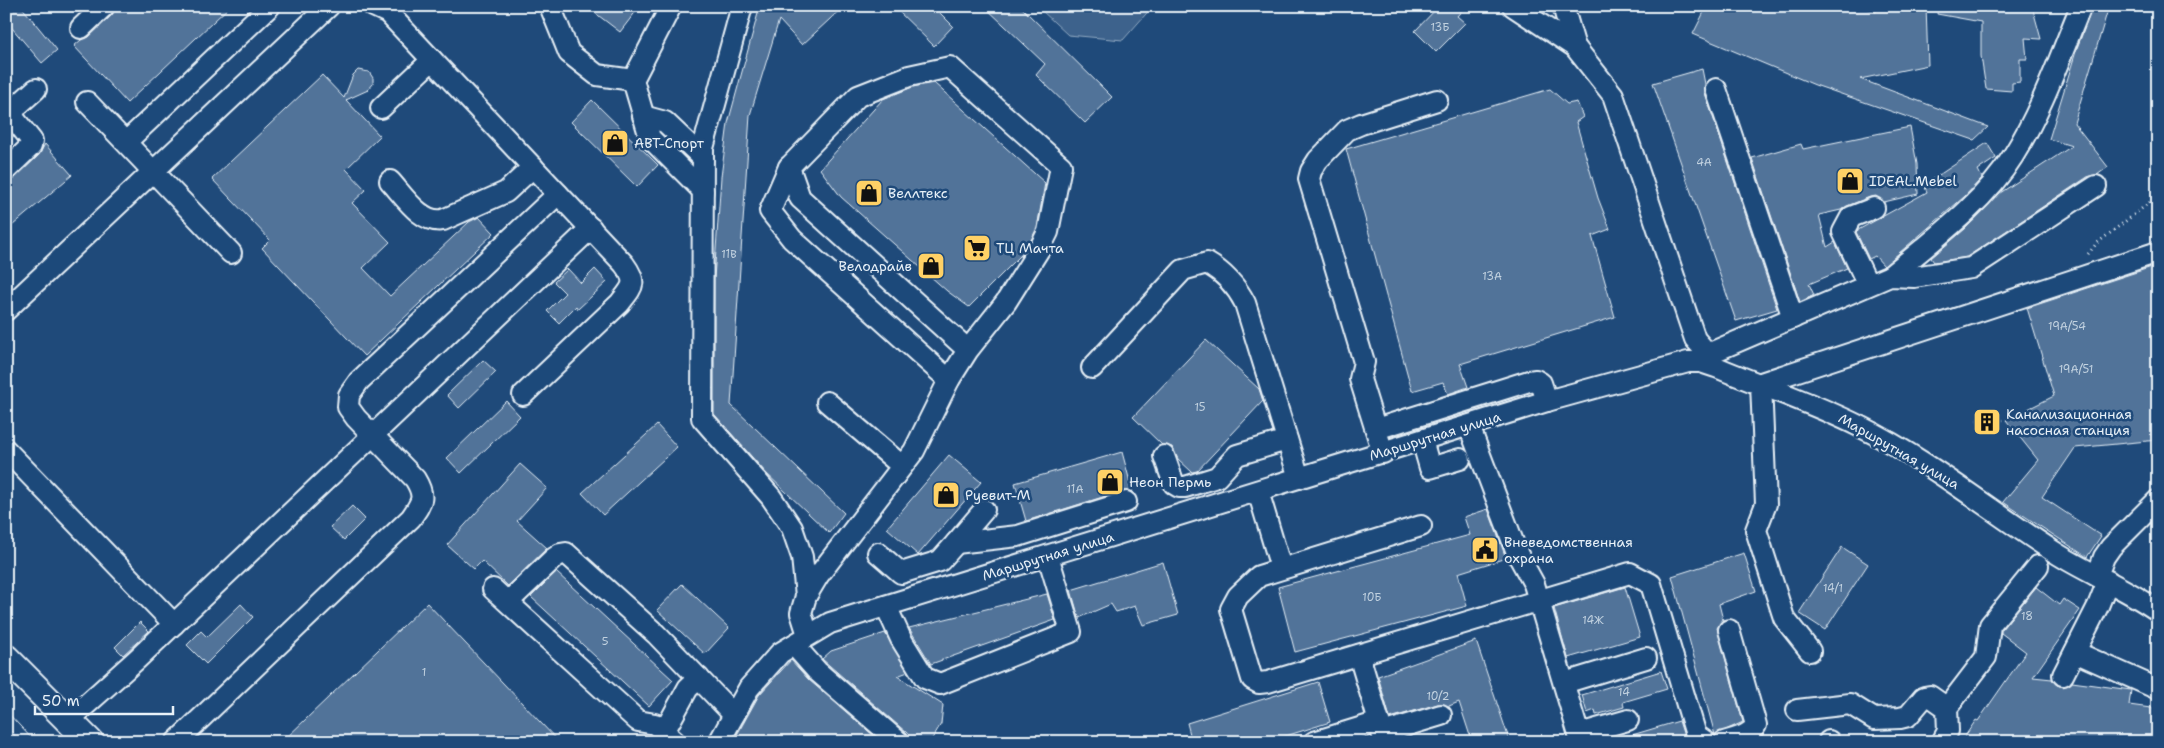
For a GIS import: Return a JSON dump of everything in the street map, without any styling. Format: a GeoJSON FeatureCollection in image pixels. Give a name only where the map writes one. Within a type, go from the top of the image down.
{"type":"FeatureCollection","features":[{"type":"Feature","properties":{"kind":"main road"},"geometry":{"type":"LineString","coordinates":[[6,658],[90,742]]}},
{"type":"Feature","properties":{"kind":"street"},"geometry":{"type":"LineString","coordinates":[[81,28],[104,6]]}},
{"type":"Feature","properties":{"kind":"street"},"geometry":{"type":"LineString","coordinates":[[126,142],[270,6]]}},
{"type":"Feature","properties":{"kind":"street"},"geometry":{"type":"LineString","coordinates":[[373,6],[388,13],[591,228],[633,276],[633,286],[620,303],[523,395]]}},
{"type":"Feature","properties":{"kind":"street"},"geometry":{"type":"LineString","coordinates":[[550,6],[569,53],[598,75],[633,80]]}},
{"type":"Feature","properties":{"kind":"street"},"geometry":{"type":"LineString","coordinates":[[671,6],[633,80],[650,138],[703,190]]}},
{"type":"Feature","properties":{"kind":"street"},"geometry":{"type":"LineString","coordinates":[[742,6],[703,148],[702,418],[771,497],[787,520],[800,550],[806,596]]}},
{"type":"Feature","properties":{"kind":"street"},"geometry":{"type":"LineString","coordinates":[[1513,6],[1576,47],[1613,95],[1695,339],[1707,359],[1793,318],[1890,276],[1971,208],[2012,157],[2047,88],[2081,6]]}},
{"type":"Feature","properties":{"kind":"street"},"geometry":{"type":"LineString","coordinates":[[1563,6],[1576,47]]}},
{"type":"Feature","properties":{"kind":"street"},"geometry":{"type":"LineString","coordinates":[[6,310],[153,171],[319,9]]}},
{"type":"Feature","properties":{"kind":"street"},"geometry":{"type":"LineString","coordinates":[[381,108],[432,60]]}},
{"type":"Feature","properties":{"kind":"street"},"geometry":{"type":"LineString","coordinates":[[899,742],[817,671],[801,640],[801,613],[806,596],[818,576],[914,451],[949,380],[968,350],[1006,302],[1040,248],[1048,232],[1061,166],[950,67],[909,76],[858,96],[789,167],[770,211],[792,239],[949,380]]}},
{"type":"Feature","properties":{"kind":"street"},"geometry":{"type":"LineString","coordinates":[[6,170],[32,146],[32,141],[12,116],[17,106],[36,89]]}},
{"type":"Feature","properties":{"kind":"street"},"geometry":{"type":"LineString","coordinates":[[1716,89],[1793,318]]}},
{"type":"Feature","properties":{"kind":"street"},"geometry":{"type":"LineString","coordinates":[[1383,453],[1360,379],[1364,362],[1309,179],[1311,171],[1318,160],[1347,130],[1436,100]]}},
{"type":"Feature","properties":{"kind":"street"},"geometry":{"type":"LineString","coordinates":[[87,102],[231,253]]}},
{"type":"Feature","properties":{"kind":"street"},"geometry":{"type":"LineString","coordinates":[[643,116],[665,122],[703,158]]}},
{"type":"Feature","properties":{"kind":"street"},"geometry":{"type":"LineString","coordinates":[[390,181],[421,214],[435,222],[506,192],[533,167]]}},
{"type":"Feature","properties":{"kind":"street"},"geometry":{"type":"LineString","coordinates":[[789,167],[800,198],[968,350]]}},
{"type":"Feature","properties":{"kind":"street"},"geometry":{"type":"LineString","coordinates":[[1890,276],[1914,277],[1971,268],[2096,186]]}},
{"type":"Feature","properties":{"kind":"street"},"geometry":{"type":"LineString","coordinates":[[176,742],[411,518],[421,502],[422,491],[414,479],[348,407],[349,395],[359,381],[558,194]]}},
{"type":"Feature","properties":{"kind":"street"},"geometry":{"type":"LineString","coordinates":[[1868,285],[1843,232],[1851,218],[1874,208]]}},
{"type":"Feature","properties":{"kind":"street"},"geometry":{"type":"LineString","coordinates":[[69,720],[174,624],[591,228]]}},
{"type":"Feature","properties":{"kind":"street"},"geometry":{"type":"LineString","coordinates":[[1810,650],[1784,618],[1756,530],[1766,504],[1761,383],[2158,252]]}},
{"type":"Feature","properties":{"kind":"street"},"geometry":{"type":"LineString","coordinates":[[1092,368],[1184,270],[1207,263],[1231,283],[1240,293],[1245,303],[1299,478]]}},
{"type":"Feature","properties":{"kind":"street","name":"Маршрутная улица"},"geometry":{"type":"LineString","coordinates":[[720,742],[749,688],[780,654],[830,623],[1547,402],[1681,363],[1707,359],[1825,410],[1878,436],[1948,478],[2056,553],[2129,591],[2158,610]]}},
{"type":"Feature","properties":{"kind":"street"},"geometry":{"type":"LineString","coordinates":[[1376,429],[1529,381],[1536,380],[1541,383],[1547,402]]}},
{"type":"Feature","properties":{"kind":"street"},"geometry":{"type":"LineString","coordinates":[[827,402],[902,466]]}},
{"type":"Feature","properties":{"kind":"street"},"geometry":{"type":"LineString","coordinates":[[1469,426],[1518,555],[1534,584],[1580,738],[1628,720]]}},
{"type":"Feature","properties":{"kind":"street"},"geometry":{"type":"LineString","coordinates":[[1164,456],[1174,484],[1179,487],[1186,487],[1217,477],[1237,455],[1287,440]]}},
{"type":"Feature","properties":{"kind":"street"},"geometry":{"type":"LineString","coordinates":[[1422,440],[1430,468],[1460,459]]}},
{"type":"Feature","properties":{"kind":"street"},"geometry":{"type":"LineString","coordinates":[[6,450],[174,624]]}},
{"type":"Feature","properties":{"kind":"street"},"geometry":{"type":"LineString","coordinates":[[1258,491],[1282,568]]}},
{"type":"Feature","properties":{"kind":"street"},"geometry":{"type":"LineString","coordinates":[[956,543],[1018,536],[1126,502]]}},
{"type":"Feature","properties":{"kind":"street"},"geometry":{"type":"LineString","coordinates":[[2064,675],[2098,606],[2108,552],[2154,509]]}},
{"type":"Feature","properties":{"kind":"street"},"geometry":{"type":"LineString","coordinates":[[878,554],[901,573],[940,561],[984,510]]}},
{"type":"Feature","properties":{"kind":"street"},"geometry":{"type":"LineString","coordinates":[[1421,526],[1259,576],[1238,596],[1230,610],[1252,679],[1259,683],[1268,682],[1630,573],[1650,584],[1696,734],[1706,742]]}},
{"type":"Feature","properties":{"kind":"street"},"geometry":{"type":"LineString","coordinates":[[1018,536],[1018,565]]}},
{"type":"Feature","properties":{"kind":"street"},"geometry":{"type":"LineString","coordinates":[[699,678],[688,688],[669,737],[655,724],[638,721],[501,596],[560,554],[566,554],[656,634],[699,678],[734,715]]}},
{"type":"Feature","properties":{"kind":"street"},"geometry":{"type":"LineString","coordinates":[[886,606],[901,639],[925,678],[940,684],[1071,632],[1048,556]]}},
{"type":"Feature","properties":{"kind":"street"},"geometry":{"type":"LineString","coordinates":[[1942,742],[1948,731],[1947,708],[1986,657],[1990,625],[2038,566]]}},
{"type":"Feature","properties":{"kind":"street"},"geometry":{"type":"LineString","coordinates":[[1724,742],[1746,735],[1754,730],[1756,725],[1729,630]]}},
{"type":"Feature","properties":{"kind":"street"},"geometry":{"type":"LineString","coordinates":[[2075,652],[2158,689]]}},
{"type":"Feature","properties":{"kind":"street"},"geometry":{"type":"LineString","coordinates":[[1359,655],[1382,732]]}},
{"type":"Feature","properties":{"kind":"street"},"geometry":{"type":"LineString","coordinates":[[1564,683],[1646,658]]}},
{"type":"Feature","properties":{"kind":"street"},"geometry":{"type":"LineString","coordinates":[[1796,710],[1850,704],[1874,719],[1900,718],[1908,716],[1924,697],[1930,696],[1947,708]]}},
{"type":"Feature","properties":{"kind":"street"},"geometry":{"type":"LineString","coordinates":[[1314,742],[1382,732],[1441,715]]}},
{"type":"Feature","properties":{"kind":"path"},"geometry":{"type":"LineString","coordinates":[[2096,244],[2158,196]]}},
{"type":"Feature","properties":{"kind":"shaded area"},"geometry":{"type":"Polygon","coordinates":[[[1041,6],[1153,6],[1123,40],[1068,35],[1041,10],[1041,6]]]}},
{"type":"Feature","properties":{"kind":"building"},"geometry":{"type":"Polygon","coordinates":[[[6,6],[21,6],[57,50],[42,63],[6,21],[6,6]]]}},
{"type":"Feature","properties":{"kind":"building"},"geometry":{"type":"Polygon","coordinates":[[[117,6],[230,6],[127,103],[74,46],[81,40],[89,37],[112,15],[117,6]]]}},
{"type":"Feature","properties":{"kind":"building"},"geometry":{"type":"Polygon","coordinates":[[[586,6],[640,6],[620,32],[586,6]]]}},
{"type":"Feature","properties":{"kind":"building"},"geometry":{"type":"Polygon","coordinates":[[[760,6],[844,6],[802,45],[779,20],[750,115],[731,405],[844,513],[829,533],[766,473],[714,414],[714,279],[721,177],[728,123],[760,6]]]}},
{"type":"Feature","properties":{"kind":"building"},"geometry":{"type":"Polygon","coordinates":[[[893,6],[933,6],[953,26],[934,46],[893,6]]]}},
{"type":"Feature","properties":{"kind":"building"},"geometry":{"type":"Polygon","coordinates":[[[984,6],[1020,6],[1112,97],[1085,123],[1036,75],[1045,64],[984,6]]]}},
{"type":"Feature","properties":{"kind":"building"},"geometry":{"type":"Polygon","coordinates":[[[1439,6],[1466,6],[1457,16],[1465,23],[1436,52],[1415,31],[1439,6]]]}},
{"type":"Feature","properties":{"kind":"building"},"geometry":{"type":"Polygon","coordinates":[[[1707,6],[1861,6],[1876,12],[1877,6],[1926,6],[1928,65],[1860,79],[1988,127],[1974,140],[1815,85],[1693,34],[1707,6]]]}},
{"type":"Feature","properties":{"kind":"building"},"geometry":{"type":"Polygon","coordinates":[[[1938,6],[2032,6],[2041,39],[2025,38],[2027,59],[2020,59],[2020,82],[2012,83],[2012,91],[1986,89],[1981,56],[1981,22],[1937,14],[1938,6]]]}},
{"type":"Feature","properties":{"kind":"building"},"geometry":{"type":"Polygon","coordinates":[[[2093,6],[2109,6],[2074,123],[2108,167],[2097,175],[2089,176],[1967,257],[1934,262],[1931,258],[1965,229],[2000,193],[2072,146],[2049,139],[2077,48],[2093,6]]]}},
{"type":"Feature","properties":{"kind":"building"},"geometry":{"type":"Polygon","coordinates":[[[1702,69],[1705,93],[1777,309],[1736,321],[1653,83],[1702,69]]]}},
{"type":"Feature","properties":{"kind":"building"},"geometry":{"type":"Polygon","coordinates":[[[358,70],[369,72],[373,78],[373,84],[368,90],[346,100],[380,136],[346,169],[366,190],[352,203],[390,242],[363,268],[390,296],[469,222],[479,217],[494,233],[364,356],[262,248],[270,240],[212,179],[322,75],[344,98],[353,75],[358,70]]]}},
{"type":"Feature","properties":{"kind":"building"},"geometry":{"type":"Polygon","coordinates":[[[934,83],[1045,183],[1037,228],[1030,242],[1023,253],[969,307],[947,291],[841,197],[820,169],[883,99],[912,87],[934,83]]]}},
{"type":"Feature","properties":{"kind":"building"},"geometry":{"type":"Polygon","coordinates":[[[1550,89],[1567,104],[1577,102],[1583,117],[1576,122],[1598,198],[1610,229],[1592,236],[1615,317],[1460,364],[1468,387],[1448,394],[1443,382],[1412,391],[1346,149],[1550,89]]]}},
{"type":"Feature","properties":{"kind":"building","name":"АВТ-Спорт"},"geometry":{"type":"Polygon","coordinates":[[[592,100],[658,165],[637,187],[571,122],[592,100]]]}},
{"type":"Feature","properties":{"kind":"building"},"geometry":{"type":"Polygon","coordinates":[[[1910,127],[1917,164],[1918,194],[1884,202],[1876,196],[1870,197],[1841,210],[1819,215],[1827,247],[1835,242],[1847,268],[1809,284],[1814,295],[1800,302],[1752,158],[1801,144],[1803,149],[1910,127]]]}},
{"type":"Feature","properties":{"kind":"building"},"geometry":{"type":"Polygon","coordinates":[[[1987,143],[1996,158],[1978,170],[1982,178],[1964,197],[1884,266],[1875,256],[1869,259],[1856,232],[1858,230],[1927,192],[1924,185],[1987,143]]]}},
{"type":"Feature","properties":{"kind":"building"},"geometry":{"type":"Polygon","coordinates":[[[45,144],[72,175],[6,231],[6,182],[14,179],[39,155],[45,144]]]}},
{"type":"Feature","properties":{"kind":"building"},"geometry":{"type":"Polygon","coordinates":[[[2158,265],[2158,440],[2075,448],[2042,497],[2101,536],[2087,557],[2003,502],[2038,460],[2006,420],[2054,396],[2027,308],[2158,265]]]}},
{"type":"Feature","properties":{"kind":"building"},"geometry":{"type":"Polygon","coordinates":[[[568,269],[581,283],[595,269],[607,282],[578,309],[576,306],[559,323],[547,311],[565,293],[554,282],[568,269]]]}},
{"type":"Feature","properties":{"kind":"building"},"geometry":{"type":"Polygon","coordinates":[[[1206,340],[1259,389],[1263,401],[1197,471],[1192,472],[1178,459],[1172,447],[1162,445],[1133,417],[1206,340]]]}},
{"type":"Feature","properties":{"kind":"building"},"geometry":{"type":"Polygon","coordinates":[[[483,360],[496,372],[459,408],[447,395],[483,360]]]}},
{"type":"Feature","properties":{"kind":"building"},"geometry":{"type":"Polygon","coordinates":[[[506,401],[520,416],[461,473],[447,458],[506,401]]]}},
{"type":"Feature","properties":{"kind":"building","name":"Канализационная насосная станция"},"geometry":{"type":"Polygon","coordinates":[[[1990,410],[2003,420],[1994,430],[1987,432],[1980,429],[1977,420],[1980,413],[1990,410]]]}},
{"type":"Feature","properties":{"kind":"building"},"geometry":{"type":"Polygon","coordinates":[[[657,425],[677,447],[603,515],[582,493],[657,425]]]}},
{"type":"Feature","properties":{"kind":"building"},"geometry":{"type":"Polygon","coordinates":[[[1122,452],[1133,493],[1122,491],[1026,521],[1015,483],[1122,452]]]}},
{"type":"Feature","properties":{"kind":"building"},"geometry":{"type":"Polygon","coordinates":[[[949,455],[981,482],[918,555],[887,528],[949,455]]]}},
{"type":"Feature","properties":{"kind":"building"},"geometry":{"type":"Polygon","coordinates":[[[520,464],[547,488],[517,521],[547,548],[508,586],[482,561],[474,569],[447,545],[520,464]]]}},
{"type":"Feature","properties":{"kind":"building"},"geometry":{"type":"Polygon","coordinates":[[[352,506],[365,519],[344,540],[330,527],[352,506]]]}},
{"type":"Feature","properties":{"kind":"building"},"geometry":{"type":"Polygon","coordinates":[[[1488,509],[1506,558],[1458,573],[1467,606],[1295,652],[1278,587],[1470,535],[1464,517],[1488,509]]]}},
{"type":"Feature","properties":{"kind":"building"},"geometry":{"type":"Polygon","coordinates":[[[1842,547],[1868,564],[1825,630],[1799,613],[1842,547]]]}},
{"type":"Feature","properties":{"kind":"building"},"geometry":{"type":"Polygon","coordinates":[[[1744,553],[1756,591],[1719,604],[1723,620],[1717,628],[1743,722],[1715,735],[1672,576],[1744,553]]]}},
{"type":"Feature","properties":{"kind":"building"},"geometry":{"type":"Polygon","coordinates":[[[1163,562],[1178,615],[1143,625],[1135,606],[1116,612],[1111,604],[1079,618],[1071,590],[1163,562]]]}},
{"type":"Feature","properties":{"kind":"building"},"geometry":{"type":"Polygon","coordinates":[[[556,572],[673,680],[649,706],[531,597],[556,572]]]}},
{"type":"Feature","properties":{"kind":"building"},"geometry":{"type":"Polygon","coordinates":[[[682,584],[729,628],[705,654],[657,610],[682,584]]]}},
{"type":"Feature","properties":{"kind":"building"},"geometry":{"type":"Polygon","coordinates":[[[1625,587],[1640,637],[1568,658],[1554,608],[1625,587]]]}},
{"type":"Feature","properties":{"kind":"building"},"geometry":{"type":"Polygon","coordinates":[[[2036,587],[2059,605],[2063,599],[2080,610],[2033,677],[2052,679],[2057,685],[2063,687],[2072,682],[2131,690],[2129,705],[2158,709],[2158,742],[1961,742],[2026,652],[2001,633],[2001,630],[2036,587]]]}},
{"type":"Feature","properties":{"kind":"building"},"geometry":{"type":"Polygon","coordinates":[[[1047,594],[1055,620],[931,664],[909,628],[1047,594]]]}},
{"type":"Feature","properties":{"kind":"building"},"geometry":{"type":"Polygon","coordinates":[[[427,603],[559,742],[282,742],[427,603]]]}},
{"type":"Feature","properties":{"kind":"building"},"geometry":{"type":"Polygon","coordinates":[[[241,604],[253,617],[206,664],[187,645],[201,631],[207,637],[241,604]]]}},
{"type":"Feature","properties":{"kind":"building"},"geometry":{"type":"Polygon","coordinates":[[[140,622],[149,631],[123,655],[115,647],[140,622]]]}},
{"type":"Feature","properties":{"kind":"building"},"geometry":{"type":"Polygon","coordinates":[[[885,633],[908,672],[897,676],[943,705],[941,724],[930,742],[911,742],[907,733],[822,659],[831,651],[885,633]]]}},
{"type":"Feature","properties":{"kind":"building"},"geometry":{"type":"Polygon","coordinates":[[[1476,641],[1510,742],[1472,742],[1459,702],[1449,706],[1438,704],[1390,718],[1378,676],[1476,641]]]}},
{"type":"Feature","properties":{"kind":"building"},"geometry":{"type":"Polygon","coordinates":[[[791,660],[809,680],[881,742],[733,742],[759,695],[791,660]]]}},
{"type":"Feature","properties":{"kind":"building"},"geometry":{"type":"Polygon","coordinates":[[[1661,671],[1667,689],[1623,702],[1624,707],[1596,715],[1595,710],[1587,713],[1582,695],[1661,671]]]}},
{"type":"Feature","properties":{"kind":"building"},"geometry":{"type":"Polygon","coordinates":[[[1318,682],[1330,722],[1267,742],[1192,742],[1187,723],[1318,682]]]}},
{"type":"Feature","properties":{"kind":"building"},"geometry":{"type":"Polygon","coordinates":[[[1679,721],[1686,742],[1623,742],[1622,738],[1679,721]]]}},
{"type":"Feature","properties":{"kind":"tram line"},"geometry":{"type":"LineString","coordinates":[[6,711],[35,742]]}},
{"type":"Feature","properties":{"kind":"tram line"},"geometry":{"type":"LineString","coordinates":[[6,726],[21,742]]}},
{"type":"Feature","properties":{"kind":"place","name":"АВТ-Спорт"},"geometry":{"type":"Point","coordinates":[615,143]}},
{"type":"Feature","properties":{"kind":"place","name":"IDEAL.Mebel"},"geometry":{"type":"Point","coordinates":[1850,181]}},
{"type":"Feature","properties":{"kind":"place","name":"Веллтекс"},"geometry":{"type":"Point","coordinates":[869,193]}},
{"type":"Feature","properties":{"kind":"place","name":"ТЦ Мачта"},"geometry":{"type":"Point","coordinates":[977,248]}},
{"type":"Feature","properties":{"kind":"place","name":"Велодрайв"},"geometry":{"type":"Point","coordinates":[931,266]}},
{"type":"Feature","properties":{"kind":"place","name":"Канализационная насосная станция"},"geometry":{"type":"Point","coordinates":[1987,422]}},
{"type":"Feature","properties":{"kind":"place","name":"Неон Пермь"},"geometry":{"type":"Point","coordinates":[1110,482]}},
{"type":"Feature","properties":{"kind":"place","name":"Руевит-М"},"geometry":{"type":"Point","coordinates":[946,495]}},
{"type":"Feature","properties":{"kind":"place","name":"Вневедомственная охрана"},"geometry":{"type":"Point","coordinates":[1485,550]}}]}
